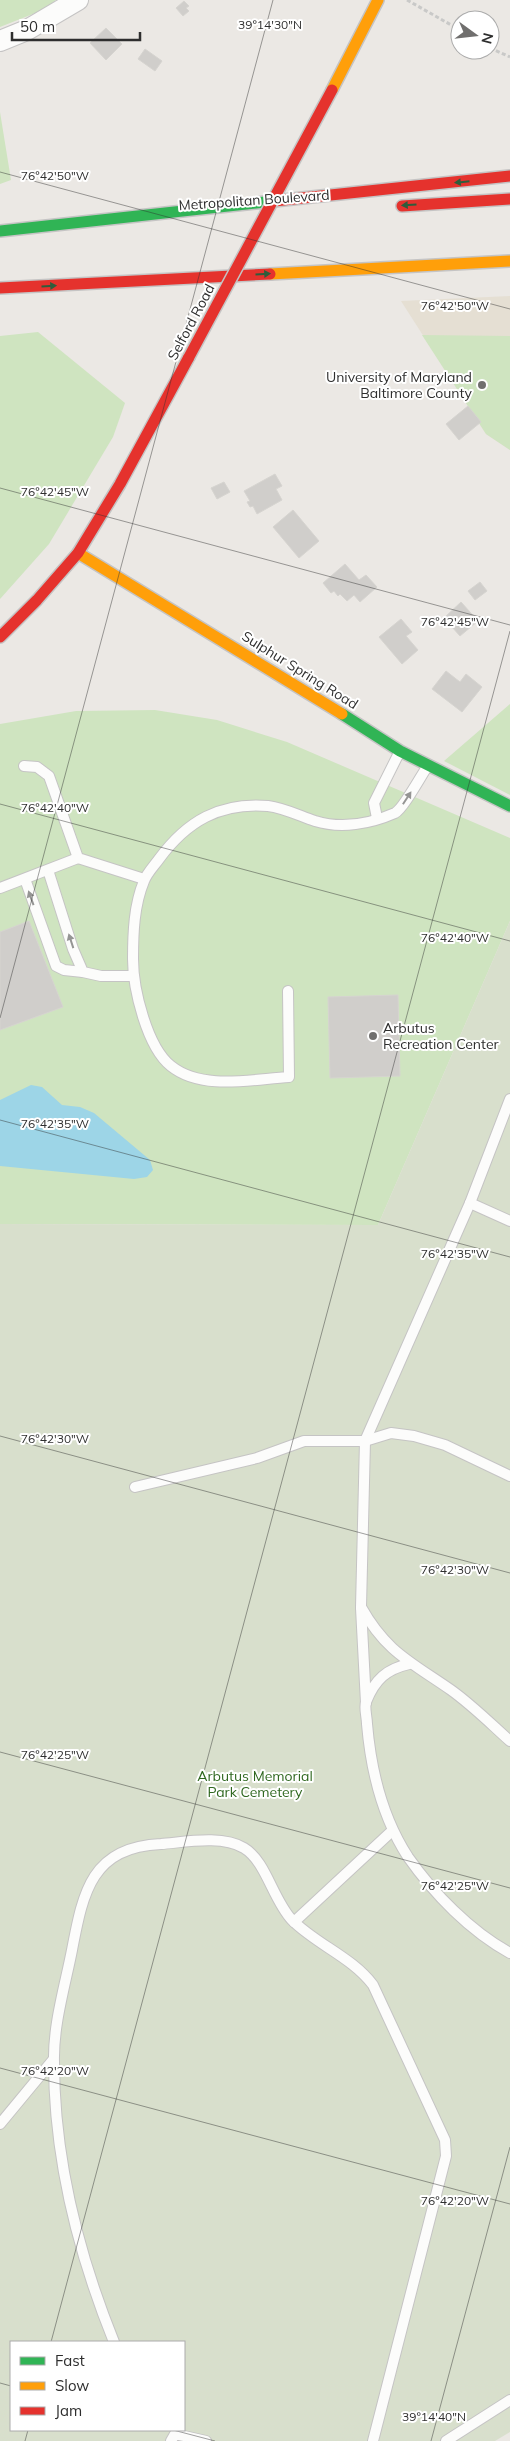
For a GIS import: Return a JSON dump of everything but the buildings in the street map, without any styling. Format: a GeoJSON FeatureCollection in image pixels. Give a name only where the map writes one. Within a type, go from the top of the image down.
{"type":"FeatureCollection","features":[{"type":"Feature","properties":{"kind":"main road","name":"Selford Road"},"geometry":{"type":"LineString","coordinates":[[0,637],[37,600],[78,553],[120,484],[332,90],[378,0]]}},
{"type":"Feature","properties":{"kind":"main road"},"geometry":{"type":"LineString","coordinates":[[0,231],[510,176]]}},
{"type":"Feature","properties":{"kind":"main road"},"geometry":{"type":"LineString","coordinates":[[392,206],[510,199]]}},
{"type":"Feature","properties":{"kind":"main road","name":"Metropolitan Boulevard"},"geometry":{"type":"LineString","coordinates":[[0,231],[284,213]]}},
{"type":"Feature","properties":{"kind":"main road"},"geometry":{"type":"LineString","coordinates":[[0,288],[510,261]]}},
{"type":"Feature","properties":{"kind":"main road"},"geometry":{"type":"LineString","coordinates":[[402,267],[510,265]]}},
{"type":"Feature","properties":{"kind":"main road","name":"Sulphur Spring Road"},"geometry":{"type":"LineString","coordinates":[[78,553],[295,683],[400,751],[510,806]]}},
{"type":"Feature","properties":{"kind":"street"},"geometry":{"type":"LineString","coordinates":[[0,41],[27,30],[78,0]]}},
{"type":"Feature","properties":{"kind":"lane"},"geometry":{"type":"LineString","coordinates":[[377,818],[374,804],[400,751]]}},
{"type":"Feature","properties":{"kind":"lane"},"geometry":{"type":"LineString","coordinates":[[288,991],[289,1077],[222,1081],[193,1078],[172,1066],[156,1048],[133,976],[133,938],[137,906],[144,880],[175,837],[198,820],[221,810],[243,805],[270,806],[317,822],[343,825],[363,824],[398,812],[429,765]]}},
{"type":"Feature","properties":{"kind":"lane"},"geometry":{"type":"LineString","coordinates":[[24,766],[37,767],[48,776],[78,858]]}},
{"type":"Feature","properties":{"kind":"lane"},"geometry":{"type":"LineString","coordinates":[[0,888],[78,858],[144,880]]}},
{"type":"Feature","properties":{"kind":"lane"},"geometry":{"type":"LineString","coordinates":[[48,870],[73,948],[83,972]]}},
{"type":"Feature","properties":{"kind":"lane"},"geometry":{"type":"LineString","coordinates":[[25,879],[56,966],[64,970],[100,976],[133,976]]}},
{"type":"Feature","properties":{"kind":"lane"},"geometry":{"type":"LineString","coordinates":[[510,1099],[470,1203],[365,1441],[361,1607],[366,1703],[372,1764],[378,1792],[392,1831],[409,1858],[434,1891],[467,1922],[510,1952]]}},
{"type":"Feature","properties":{"kind":"lane"},"geometry":{"type":"LineString","coordinates":[[470,1203],[510,1220]]}},
{"type":"Feature","properties":{"kind":"lane"},"geometry":{"type":"LineString","coordinates":[[135,1487],[257,1458],[304,1441],[365,1441],[391,1433],[414,1436],[445,1444],[510,1476]]}},
{"type":"Feature","properties":{"kind":"lane"},"geometry":{"type":"LineString","coordinates":[[361,1607],[374,1630],[391,1649],[410,1664],[452,1691],[510,1741]]}},
{"type":"Feature","properties":{"kind":"lane"},"geometry":{"type":"LineString","coordinates":[[366,1703],[380,1678],[392,1668],[410,1664]]}},
{"type":"Feature","properties":{"kind":"lane"},"geometry":{"type":"LineString","coordinates":[[294,1922],[392,1831]]}},
{"type":"Feature","properties":{"kind":"lane"},"geometry":{"type":"LineString","coordinates":[[114,2341],[97,2300],[79,2239],[64,2172],[53,2060],[57,2030],[85,1892],[98,1871],[115,1856],[137,1847],[156,1844],[226,1842],[243,1847],[255,1857],[283,1909],[294,1922],[363,1972],[373,1985],[446,2140],[446,2156],[373,2441]]}},
{"type":"Feature","properties":{"kind":"lane"},"geometry":{"type":"LineString","coordinates":[[0,2124],[53,2060]]}},
{"type":"Feature","properties":{"kind":"lane"},"geometry":{"type":"LineString","coordinates":[[446,2441],[510,2400]]}},
{"type":"Feature","properties":{"kind":"lane"},"geometry":{"type":"LineString","coordinates":[[171,2435],[206,2441]]}},
{"type":"Feature","properties":{"kind":"path"},"geometry":{"type":"LineString","coordinates":[[407,0],[450,24]]}},
{"type":"Feature","properties":{"kind":"shaded area","name":"University of Maryland Baltimore County"},"geometry":{"type":"Polygon","coordinates":[[[510,296],[510,450],[486,434],[401,301],[510,296]]]}},
{"type":"Feature","properties":{"kind":"green space"},"geometry":{"type":"Polygon","coordinates":[[[0,0],[56,0],[43,10],[0,27],[0,0]]]}},
{"type":"Feature","properties":{"kind":"green space"},"geometry":{"type":"Polygon","coordinates":[[[0,112],[11,180],[0,184],[0,112]]]}},
{"type":"Feature","properties":{"kind":"green space"},"geometry":{"type":"Polygon","coordinates":[[[38,332],[125,403],[113,437],[49,544],[0,599],[0,336],[38,332]]]}},
{"type":"Feature","properties":{"kind":"green space","name":"University of Maryland Baltimore County"},"geometry":{"type":"Polygon","coordinates":[[[422,335],[510,336],[510,450],[486,434],[422,335]]]}},
{"type":"Feature","properties":{"kind":"green space"},"geometry":{"type":"Polygon","coordinates":[[[510,704],[510,795],[444,761],[510,704]]]}},
{"type":"Feature","properties":{"kind":"green space","name":"Arbutus Recreation Center"},"geometry":{"type":"Polygon","coordinates":[[[155,710],[217,720],[287,742],[510,838],[510,921],[378,1225],[0,1224],[0,724],[76,711],[155,710]]]}},
{"type":"Feature","properties":{"kind":"green space","name":"Arbutus Memorial Park Cemetery"},"geometry":{"type":"Polygon","coordinates":[[[510,921],[510,2432],[495,2441],[0,2441],[0,1224],[378,1225],[510,921]]]}},
{"type":"Feature","properties":{"kind":"water"},"geometry":{"type":"Polygon","coordinates":[[[31,1085],[42,1087],[62,1105],[80,1107],[94,1113],[150,1160],[153,1170],[147,1177],[134,1179],[0,1166],[0,1100],[31,1085]]]}},
{"type":"Feature","properties":{"kind":"traffic: fast"},"geometry":{"type":"LineString","coordinates":[[0,231],[274,201]]}},
{"type":"Feature","properties":{"kind":"traffic: fast"},"geometry":{"type":"LineString","coordinates":[[342,714],[400,751],[510,806]]}},
{"type":"Feature","properties":{"kind":"traffic: slow"},"geometry":{"type":"LineString","coordinates":[[332,90],[378,0]]}},
{"type":"Feature","properties":{"kind":"traffic: slow"},"geometry":{"type":"LineString","coordinates":[[270,274],[510,261]]}},
{"type":"Feature","properties":{"kind":"traffic: slow"},"geometry":{"type":"LineString","coordinates":[[78,553],[342,714]]}},
{"type":"Feature","properties":{"kind":"traffic: jam"},"geometry":{"type":"LineString","coordinates":[[189,357],[332,90]]}},
{"type":"Feature","properties":{"kind":"traffic: jam"},"geometry":{"type":"LineString","coordinates":[[274,201],[510,176]]}},
{"type":"Feature","properties":{"kind":"traffic: jam"},"geometry":{"type":"LineString","coordinates":[[402,206],[510,199]]}},
{"type":"Feature","properties":{"kind":"traffic: jam"},"geometry":{"type":"LineString","coordinates":[[0,288],[270,274]]}},
{"type":"Feature","properties":{"kind":"traffic: jam"},"geometry":{"type":"LineString","coordinates":[[0,637],[37,600],[78,553],[120,484],[189,357]]}},
{"type":"Feature","properties":{"kind":"place","name":"University of Maryland Baltimore County"},"geometry":{"type":"Point","coordinates":[482,385]}},
{"type":"Feature","properties":{"kind":"place","name":"Arbutus Recreation Center"},"geometry":{"type":"Point","coordinates":[373,1036]}}]}
